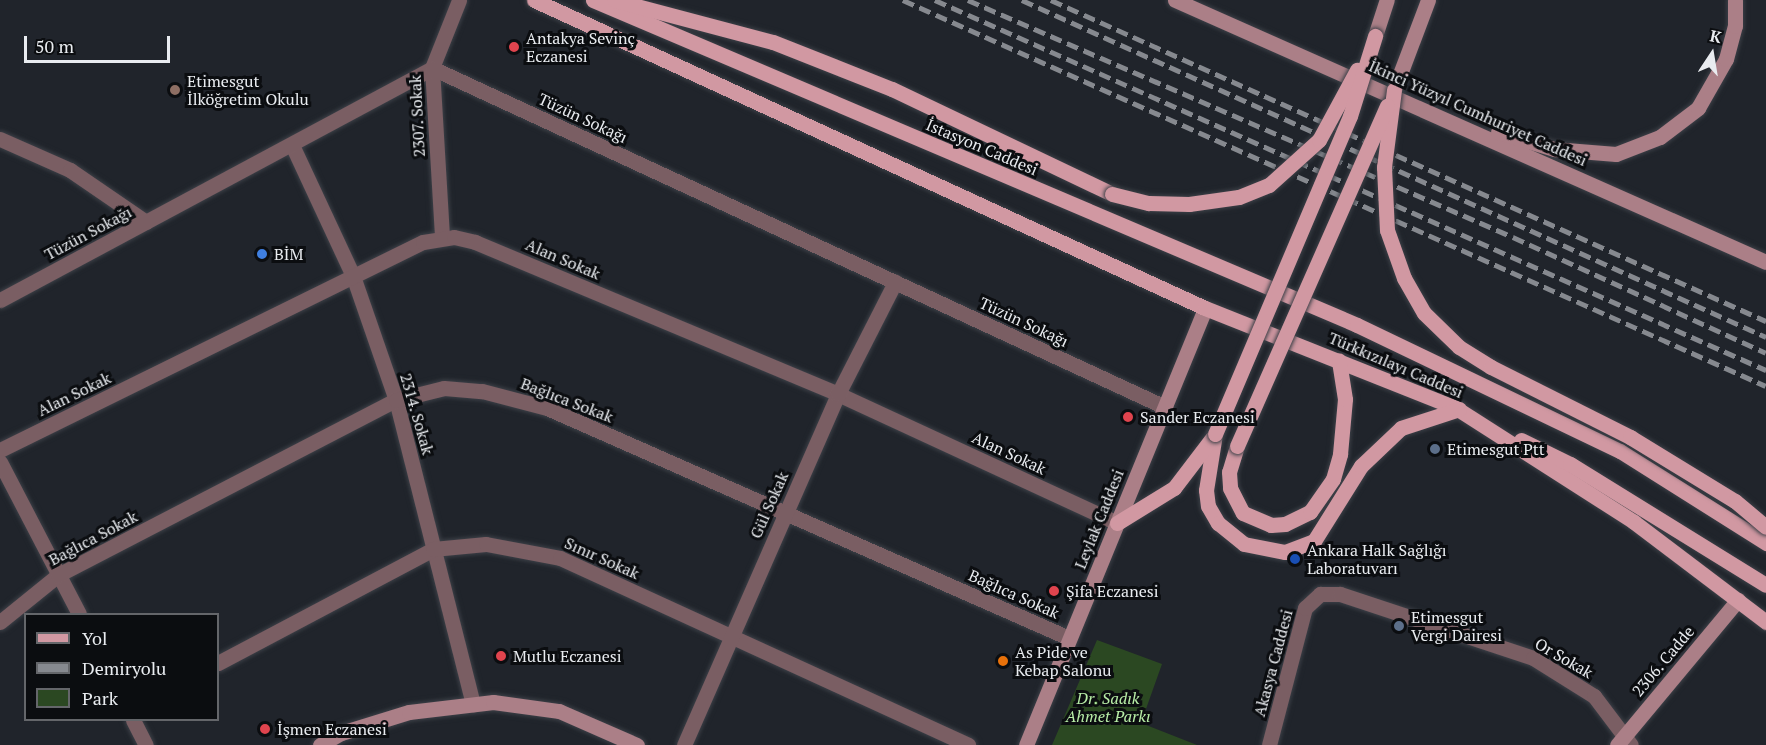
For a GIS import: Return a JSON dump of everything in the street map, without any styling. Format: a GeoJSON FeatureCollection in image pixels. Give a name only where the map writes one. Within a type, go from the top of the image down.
{"type":"FeatureCollection","features":[{"type":"Feature","properties":{"kind":"main road"},"geometry":{"type":"LineString","coordinates":[[534,0],[1205,308]]}},
{"type":"Feature","properties":{"kind":"main road","name":"İstasyon Caddesi"},"geometry":{"type":"LineString","coordinates":[[593,0],[1357,325]]}},
{"type":"Feature","properties":{"kind":"main road"},"geometry":{"type":"LineString","coordinates":[[614,0],[773,42],[892,89],[1112,194],[1149,203],[1189,204],[1239,197],[1269,185],[1318,140],[1375,36]]}},
{"type":"Feature","properties":{"kind":"main road","name":"İkinci Yüzyıl Cumhuriyet Caddesi"},"geometry":{"type":"LineString","coordinates":[[1175,0],[1436,113],[1766,262]]}},
{"type":"Feature","properties":{"kind":"main road"},"geometry":{"type":"LineString","coordinates":[[1387,0],[1350,116],[1215,434],[1206,490],[1208,506],[1218,523],[1244,544],[1285,552],[1314,541],[1361,466],[1401,428],[1456,408],[1570,464],[1766,585]]}},
{"type":"Feature","properties":{"kind":"main road"},"geometry":{"type":"LineString","coordinates":[[1339,360],[1345,399],[1340,454],[1333,479],[1310,512],[1297,521],[1278,525],[1243,513],[1230,488],[1229,472],[1237,446],[1394,90],[1428,0]]}},
{"type":"Feature","properties":{"kind":"main road"},"geometry":{"type":"LineString","coordinates":[[1436,113],[1554,149],[1616,154],[1660,137],[1698,108],[1726,59],[1735,26],[1735,0]]}},
{"type":"Feature","properties":{"kind":"main road"},"geometry":{"type":"LineString","coordinates":[[1394,90],[1384,167],[1387,230],[1404,278],[1424,313],[1459,347],[1491,367],[1630,437],[1735,501],[1766,526]]}},
{"type":"Feature","properties":{"kind":"main road","name":"Türkkızılayı Caddesi"},"geometry":{"type":"LineString","coordinates":[[1205,308],[1456,408],[1634,522],[1766,622]]}},
{"type":"Feature","properties":{"kind":"main road","name":"Leylak Caddesi"},"geometry":{"type":"LineString","coordinates":[[1026,745],[1205,308]]}},
{"type":"Feature","properties":{"kind":"main road","name":"Türkkızılayı Caddesi"},"geometry":{"type":"LineString","coordinates":[[1357,325],[1620,452],[1766,543]]}},
{"type":"Feature","properties":{"kind":"main road"},"geometry":{"type":"LineString","coordinates":[[1117,523],[1174,488],[1215,434]]}},
{"type":"Feature","properties":{"kind":"main road","name":"2306. Cadde"},"geometry":{"type":"LineString","coordinates":[[1624,742],[1738,600]]}},
{"type":"Feature","properties":{"kind":"main road"},"geometry":{"type":"LineString","coordinates":[[320,745],[341,733],[409,712],[493,702],[560,711],[637,745]]}},
{"type":"Feature","properties":{"kind":"street","name":"2307. Sokak"},"geometry":{"type":"LineString","coordinates":[[442,236],[432,68],[459,0]]}},
{"type":"Feature","properties":{"kind":"street","name":"Tüzün Sokağı"},"geometry":{"type":"LineString","coordinates":[[0,300],[432,68],[1165,407]]}},
{"type":"Feature","properties":{"kind":"street"},"geometry":{"type":"LineString","coordinates":[[0,139],[70,170],[146,222]]}},
{"type":"Feature","properties":{"kind":"street","name":"2314. Sokak"},"geometry":{"type":"LineString","coordinates":[[292,145],[353,276],[396,400],[473,704]]}},
{"type":"Feature","properties":{"kind":"street","name":"Alan Sokak"},"geometry":{"type":"LineString","coordinates":[[0,450],[353,276],[442,236],[475,242],[838,394],[1117,523]]}},
{"type":"Feature","properties":{"kind":"street","name":"Gül Sokak"},"geometry":{"type":"LineString","coordinates":[[684,745],[838,394],[895,282]]}},
{"type":"Feature","properties":{"kind":"street","name":"Bağlıca Sokak"},"geometry":{"type":"LineString","coordinates":[[0,622],[58,575],[396,400],[444,388],[520,399],[785,512],[1070,638]]}},
{"type":"Feature","properties":{"kind":"street"},"geometry":{"type":"LineString","coordinates":[[0,462],[78,613]]}},
{"type":"Feature","properties":{"kind":"street","name":"Sınır Sokak"},"geometry":{"type":"LineString","coordinates":[[219,662],[433,549],[486,544],[560,558],[968,745]]}},
{"type":"Feature","properties":{"kind":"street","name":"Or Sokak"},"geometry":{"type":"LineString","coordinates":[[1320,594],[1340,594],[1533,658],[1594,696],[1624,742]]}},
{"type":"Feature","properties":{"kind":"street","name":"Akasya Caddesi"},"geometry":{"type":"LineString","coordinates":[[1269,745],[1305,608],[1320,594]]}},
{"type":"Feature","properties":{"kind":"street"},"geometry":{"type":"LineString","coordinates":[[134,721],[146,745]]}},
{"type":"Feature","properties":{"kind":"green space","name":"Dr. Sadık Ahmet Parkı"},"geometry":{"type":"Polygon","coordinates":[[[1097,640],[1162,664],[1141,723],[1197,745],[1052,745],[1097,640]]]}},
{"type":"Feature","properties":{"kind":"railway"},"geometry":{"type":"LineString","coordinates":[[903,0],[1766,386]]}},
{"type":"Feature","properties":{"kind":"railway"},"geometry":{"type":"LineString","coordinates":[[935,0],[1766,370]]}},
{"type":"Feature","properties":{"kind":"railway"},"geometry":{"type":"LineString","coordinates":[[968,0],[1513,237],[1766,353]]}},
{"type":"Feature","properties":{"kind":"railway"},"geometry":{"type":"LineString","coordinates":[[1022,0],[1766,337]]}},
{"type":"Feature","properties":{"kind":"railway"},"geometry":{"type":"LineString","coordinates":[[1051,0],[1766,321]]}},
{"type":"Feature","properties":{"kind":"place","name":"Antakya Sevinç Eczanesi"},"geometry":{"type":"Point","coordinates":[514,47]}},
{"type":"Feature","properties":{"kind":"place","name":"Etimesgut İlköğretim Okulu"},"geometry":{"type":"Point","coordinates":[175,90]}},
{"type":"Feature","properties":{"kind":"place","name":"BİM"},"geometry":{"type":"Point","coordinates":[262,254]}},
{"type":"Feature","properties":{"kind":"place","name":"Sander Eczanesi"},"geometry":{"type":"Point","coordinates":[1128,417]}},
{"type":"Feature","properties":{"kind":"place","name":"Etimesgut Ptt"},"geometry":{"type":"Point","coordinates":[1435,449]}},
{"type":"Feature","properties":{"kind":"place","name":"Ankara Halk Sağlığı Laboratuvarı"},"geometry":{"type":"Point","coordinates":[1295,559]}},
{"type":"Feature","properties":{"kind":"place","name":"Şifa Eczanesi"},"geometry":{"type":"Point","coordinates":[1054,591]}},
{"type":"Feature","properties":{"kind":"place","name":"Etimesgut Vergi Dairesi"},"geometry":{"type":"Point","coordinates":[1399,626]}},
{"type":"Feature","properties":{"kind":"place","name":"Mutlu Eczanesi"},"geometry":{"type":"Point","coordinates":[501,656]}},
{"type":"Feature","properties":{"kind":"place","name":"As Pide ve Kebap Salonu"},"geometry":{"type":"Point","coordinates":[1003,661]}},
{"type":"Feature","properties":{"kind":"place","name":"İşmen Eczanesi"},"geometry":{"type":"Point","coordinates":[265,729]}}]}
